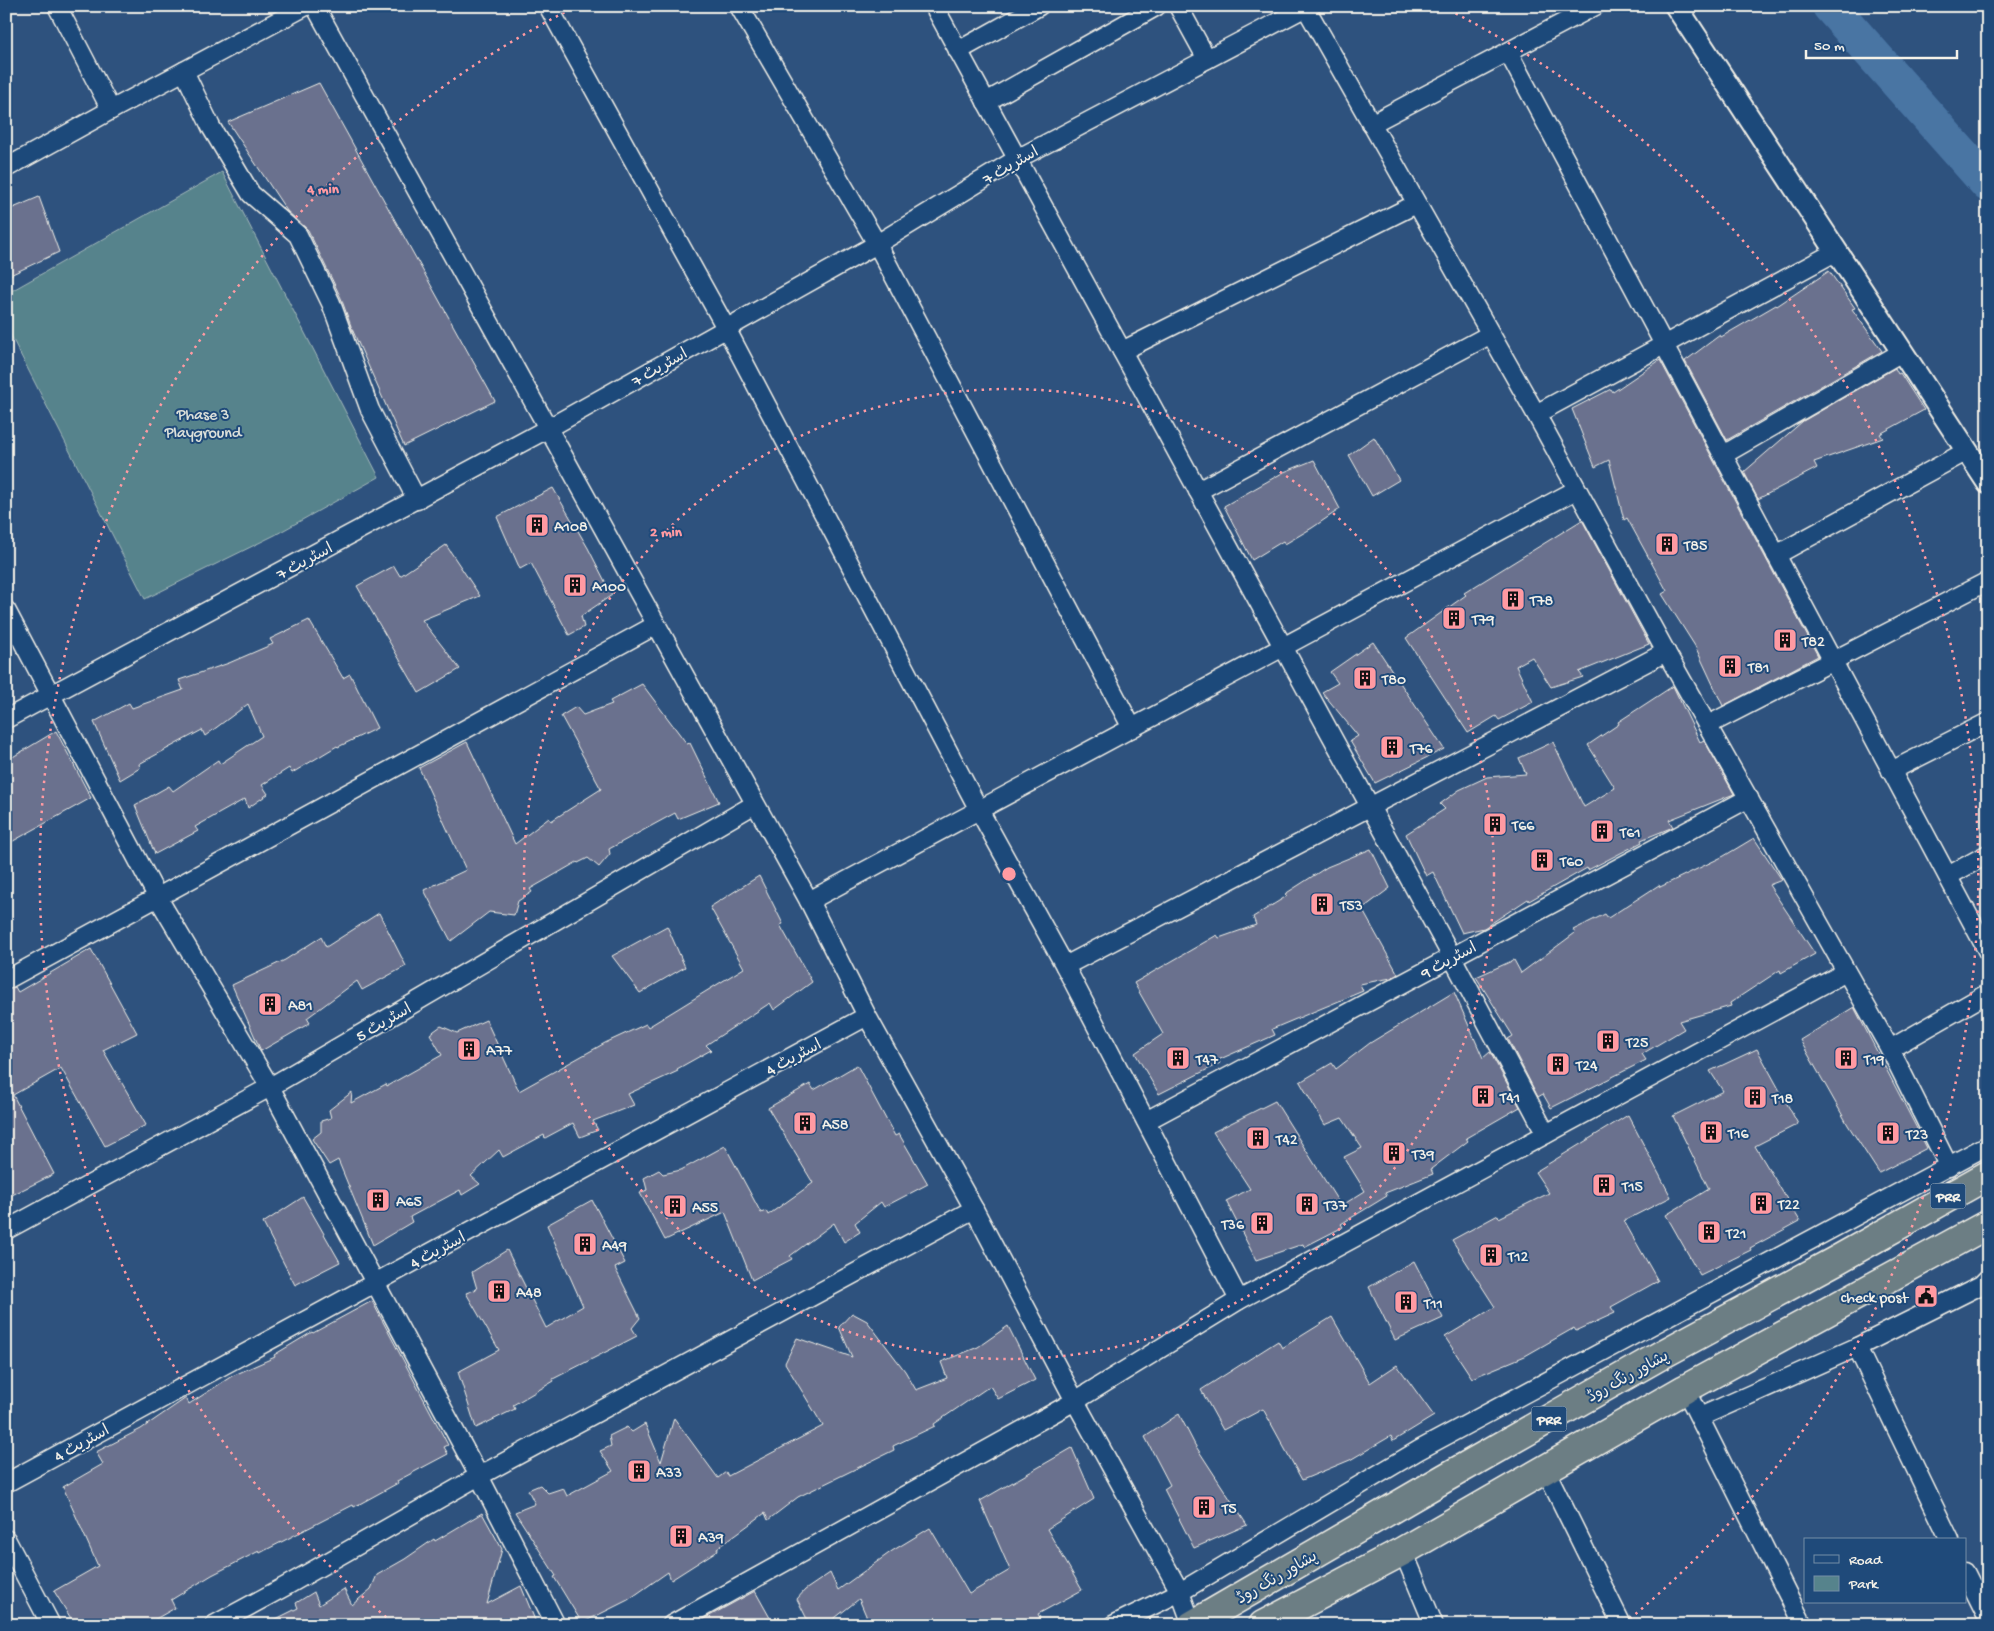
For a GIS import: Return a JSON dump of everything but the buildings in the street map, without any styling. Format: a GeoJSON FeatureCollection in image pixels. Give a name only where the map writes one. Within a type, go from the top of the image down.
{"type":"FeatureCollection","features":[{"type":"Feature","properties":{"kind":"highway","name":"پشاور رنگ روڈ"},"geometry":{"type":"LineString","coordinates":[[1192,1625],[1663,1354],[1836,1261],[1908,1218],[1988,1174]]}},
{"type":"Feature","properties":{"kind":"highway","name":"PRR"},"geometry":{"type":"LineString","coordinates":[[1263,1625],[1403,1551],[1686,1389],[1988,1224]]}},
{"type":"Feature","properties":{"kind":"highway"},"geometry":{"type":"LineString","coordinates":[[1445,1478],[1464,1516]]}},
{"type":"Feature","properties":{"kind":"street"},"geometry":{"type":"LineString","coordinates":[[57,6],[111,110]]}},
{"type":"Feature","properties":{"kind":"street"},"geometry":{"type":"LineString","coordinates":[[6,168],[306,6]]}},
{"type":"Feature","properties":{"kind":"street"},"geometry":{"type":"LineString","coordinates":[[315,6],[809,902],[867,1016],[974,1209],[1075,1400],[1180,1592],[1192,1625]]}},
{"type":"Feature","properties":{"kind":"street"},"geometry":{"type":"LineString","coordinates":[[548,6],[726,328],[979,810],[1065,966],[1239,1300]]}},
{"type":"Feature","properties":{"kind":"street"},"geometry":{"type":"LineString","coordinates":[[739,6],[877,244],[1132,728]]}},
{"type":"Feature","properties":{"kind":"street"},"geometry":{"type":"LineString","coordinates":[[934,6],[1452,957],[1546,1134]]}},
{"type":"Feature","properties":{"kind":"street"},"geometry":{"type":"LineString","coordinates":[[958,51],[1039,6]]}},
{"type":"Feature","properties":{"kind":"street"},"geometry":{"type":"LineString","coordinates":[[986,102],[1158,6]]}},
{"type":"Feature","properties":{"kind":"street"},"geometry":{"type":"LineString","coordinates":[[1178,6],[1207,59]]}},
{"type":"Feature","properties":{"kind":"street"},"geometry":{"type":"LineString","coordinates":[[1371,124],[1595,6]]}},
{"type":"Feature","properties":{"kind":"street"},"geometry":{"type":"LineString","coordinates":[[1676,6],[1988,483]]}},
{"type":"Feature","properties":{"kind":"street"},"geometry":{"type":"LineString","coordinates":[[1307,7],[1489,335],[1536,414],[1666,652],[1890,1049],[1949,1167]]}},
{"type":"Feature","properties":{"kind":"street","name":"اسٹریٹ 7"},"geometry":{"type":"LineString","coordinates":[[6,719],[547,429],[877,244],[1017,159],[1307,7]]}},
{"type":"Feature","properties":{"kind":"street"},"geometry":{"type":"LineString","coordinates":[[1508,52],[1988,952]]}},
{"type":"Feature","properties":{"kind":"street"},"geometry":{"type":"LineString","coordinates":[[184,71],[211,127],[251,194],[298,235],[331,303],[370,410],[417,500]]}},
{"type":"Feature","properties":{"kind":"street"},"geometry":{"type":"LineString","coordinates":[[1122,351],[1416,204]]}},
{"type":"Feature","properties":{"kind":"street"},"geometry":{"type":"LineString","coordinates":[[1536,414],[1837,251]]}},
{"type":"Feature","properties":{"kind":"street"},"geometry":{"type":"LineString","coordinates":[[1198,491],[1489,335]]}},
{"type":"Feature","properties":{"kind":"street"},"geometry":{"type":"LineString","coordinates":[[1723,455],[1902,352]]}},
{"type":"Feature","properties":{"kind":"street"},"geometry":{"type":"LineString","coordinates":[[1776,555],[1967,451]]}},
{"type":"Feature","properties":{"kind":"street"},"geometry":{"type":"LineString","coordinates":[[809,902],[1576,490]]}},
{"type":"Feature","properties":{"kind":"street"},"geometry":{"type":"LineString","coordinates":[[1708,725],[1988,581]]}},
{"type":"Feature","properties":{"kind":"street"},"geometry":{"type":"LineString","coordinates":[[6,610],[52,693],[158,898],[270,1087],[479,1476],[556,1625]]}},
{"type":"Feature","properties":{"kind":"street"},"geometry":{"type":"LineString","coordinates":[[6,980],[656,624]]}},
{"type":"Feature","properties":{"kind":"street"},"geometry":{"type":"LineString","coordinates":[[1065,966],[1666,652]]}},
{"type":"Feature","properties":{"kind":"street"},"geometry":{"type":"LineString","coordinates":[[1891,771],[1988,722]]}},
{"type":"Feature","properties":{"kind":"street","name":"اسٹریٹ 9"},"geometry":{"type":"LineString","coordinates":[[1146,1121],[1749,798]]}},
{"type":"Feature","properties":{"kind":"street","name":"اسٹریٹ 5"},"geometry":{"type":"LineString","coordinates":[[6,1230],[270,1087],[755,804]]}},
{"type":"Feature","properties":{"kind":"street"},"geometry":{"type":"LineString","coordinates":[[1948,876],[1988,854]]}},
{"type":"Feature","properties":{"kind":"street"},"geometry":{"type":"LineString","coordinates":[[670,1625],[1075,1400],[1239,1300],[1846,972]]}},
{"type":"Feature","properties":{"kind":"street"},"geometry":{"type":"LineString","coordinates":[[1890,1049],[1988,993]]}},
{"type":"Feature","properties":{"kind":"street","name":"اسٹریٹ 4"},"geometry":{"type":"LineString","coordinates":[[6,1483],[867,1016]]}},
{"type":"Feature","properties":{"kind":"street"},"geometry":{"type":"LineString","coordinates":[[1113,1625],[1180,1592],[1419,1450],[1988,1145]]}},
{"type":"Feature","properties":{"kind":"street"},"geometry":{"type":"LineString","coordinates":[[214,1625],[479,1476],[974,1209]]}},
{"type":"Feature","properties":{"kind":"street"},"geometry":{"type":"LineString","coordinates":[[1700,1417],[1857,1346],[1981,1285],[1988,1278]]}},
{"type":"Feature","properties":{"kind":"street"},"geometry":{"type":"LineString","coordinates":[[1857,1346],[1949,1538]]}},
{"type":"Feature","properties":{"kind":"street"},"geometry":{"type":"LineString","coordinates":[[1686,1389],[1803,1625]]}},
{"type":"Feature","properties":{"kind":"street"},"geometry":{"type":"LineString","coordinates":[[1545,1469],[1622,1625]]}},
{"type":"Feature","properties":{"kind":"street"},"geometry":{"type":"LineString","coordinates":[[6,1539],[51,1625]]}},
{"type":"Feature","properties":{"kind":"street"},"geometry":{"type":"LineString","coordinates":[[1403,1551],[1434,1625]]}},
{"type":"Feature","properties":{"kind":"street"},"geometry":{"type":"LineString","coordinates":[[1966,1574],[1988,1618]]}},
{"type":"Feature","properties":{"kind":"green space","name":"Phase 3 Playground"},"geometry":{"type":"Polygon","coordinates":[[[222,172],[379,477],[275,535],[145,599],[6,326],[6,294],[222,172]]]}},
{"type":"Feature","properties":{"kind":"waterway"},"geometry":{"type":"LineString","coordinates":[[1830,6],[1988,184]]}},
{"type":"Feature","properties":{"kind":"place","name":"A108"},"geometry":{"type":"Point","coordinates":[537,525]}},
{"type":"Feature","properties":{"kind":"place","name":"T85"},"geometry":{"type":"Point","coordinates":[1667,544]}},
{"type":"Feature","properties":{"kind":"place","name":"A100"},"geometry":{"type":"Point","coordinates":[575,585]}},
{"type":"Feature","properties":{"kind":"place","name":"T78"},"geometry":{"type":"Point","coordinates":[1513,599]}},
{"type":"Feature","properties":{"kind":"place","name":"T79"},"geometry":{"type":"Point","coordinates":[1454,618]}},
{"type":"Feature","properties":{"kind":"place","name":"T82"},"geometry":{"type":"Point","coordinates":[1785,640]}},
{"type":"Feature","properties":{"kind":"place","name":"T81"},"geometry":{"type":"Point","coordinates":[1730,666]}},
{"type":"Feature","properties":{"kind":"place","name":"T80"},"geometry":{"type":"Point","coordinates":[1365,678]}},
{"type":"Feature","properties":{"kind":"place","name":"T76"},"geometry":{"type":"Point","coordinates":[1392,747]}},
{"type":"Feature","properties":{"kind":"place","name":"T66"},"geometry":{"type":"Point","coordinates":[1495,824]}},
{"type":"Feature","properties":{"kind":"place","name":"T61"},"geometry":{"type":"Point","coordinates":[1602,831]}},
{"type":"Feature","properties":{"kind":"place","name":"T60"},"geometry":{"type":"Point","coordinates":[1542,860]}},
{"type":"Feature","properties":{"kind":"place","name":"T53"},"geometry":{"type":"Point","coordinates":[1322,904]}},
{"type":"Feature","properties":{"kind":"place","name":"A81"},"geometry":{"type":"Point","coordinates":[270,1004]}},
{"type":"Feature","properties":{"kind":"place","name":"T25"},"geometry":{"type":"Point","coordinates":[1608,1041]}},
{"type":"Feature","properties":{"kind":"place","name":"A77"},"geometry":{"type":"Point","coordinates":[469,1049]}},
{"type":"Feature","properties":{"kind":"place","name":"T47"},"geometry":{"type":"Point","coordinates":[1178,1058]}},
{"type":"Feature","properties":{"kind":"place","name":"T19"},"geometry":{"type":"Point","coordinates":[1846,1058]}},
{"type":"Feature","properties":{"kind":"place","name":"T24"},"geometry":{"type":"Point","coordinates":[1558,1064]}},
{"type":"Feature","properties":{"kind":"place","name":"T41"},"geometry":{"type":"Point","coordinates":[1483,1096]}},
{"type":"Feature","properties":{"kind":"place","name":"T18"},"geometry":{"type":"Point","coordinates":[1755,1097]}},
{"type":"Feature","properties":{"kind":"place","name":"A58"},"geometry":{"type":"Point","coordinates":[805,1123]}},
{"type":"Feature","properties":{"kind":"place","name":"T16"},"geometry":{"type":"Point","coordinates":[1711,1132]}},
{"type":"Feature","properties":{"kind":"place","name":"T23"},"geometry":{"type":"Point","coordinates":[1888,1133]}},
{"type":"Feature","properties":{"kind":"place","name":"T42"},"geometry":{"type":"Point","coordinates":[1258,1138]}},
{"type":"Feature","properties":{"kind":"place","name":"T39"},"geometry":{"type":"Point","coordinates":[1394,1153]}},
{"type":"Feature","properties":{"kind":"place","name":"T15"},"geometry":{"type":"Point","coordinates":[1604,1185]}},
{"type":"Feature","properties":{"kind":"place","name":"A65"},"geometry":{"type":"Point","coordinates":[378,1200]}},
{"type":"Feature","properties":{"kind":"place","name":"T22"},"geometry":{"type":"Point","coordinates":[1761,1203]}},
{"type":"Feature","properties":{"kind":"place","name":"T37"},"geometry":{"type":"Point","coordinates":[1307,1204]}},
{"type":"Feature","properties":{"kind":"place","name":"A55"},"geometry":{"type":"Point","coordinates":[675,1206]}},
{"type":"Feature","properties":{"kind":"place","name":"T36"},"geometry":{"type":"Point","coordinates":[1262,1223]}},
{"type":"Feature","properties":{"kind":"place","name":"T21"},"geometry":{"type":"Point","coordinates":[1709,1232]}},
{"type":"Feature","properties":{"kind":"place","name":"A49"},"geometry":{"type":"Point","coordinates":[585,1244]}},
{"type":"Feature","properties":{"kind":"place","name":"T12"},"geometry":{"type":"Point","coordinates":[1491,1255]}},
{"type":"Feature","properties":{"kind":"place","name":"A48"},"geometry":{"type":"Point","coordinates":[499,1291]}},
{"type":"Feature","properties":{"kind":"place","name":"check post"},"geometry":{"type":"Point","coordinates":[1926,1296]}},
{"type":"Feature","properties":{"kind":"place","name":"T11"},"geometry":{"type":"Point","coordinates":[1406,1302]}},
{"type":"Feature","properties":{"kind":"place","name":"A33"},"geometry":{"type":"Point","coordinates":[639,1471]}},
{"type":"Feature","properties":{"kind":"place","name":"T5"},"geometry":{"type":"Point","coordinates":[1204,1507]}},
{"type":"Feature","properties":{"kind":"place","name":"A39"},"geometry":{"type":"Point","coordinates":[681,1536]}}]}
